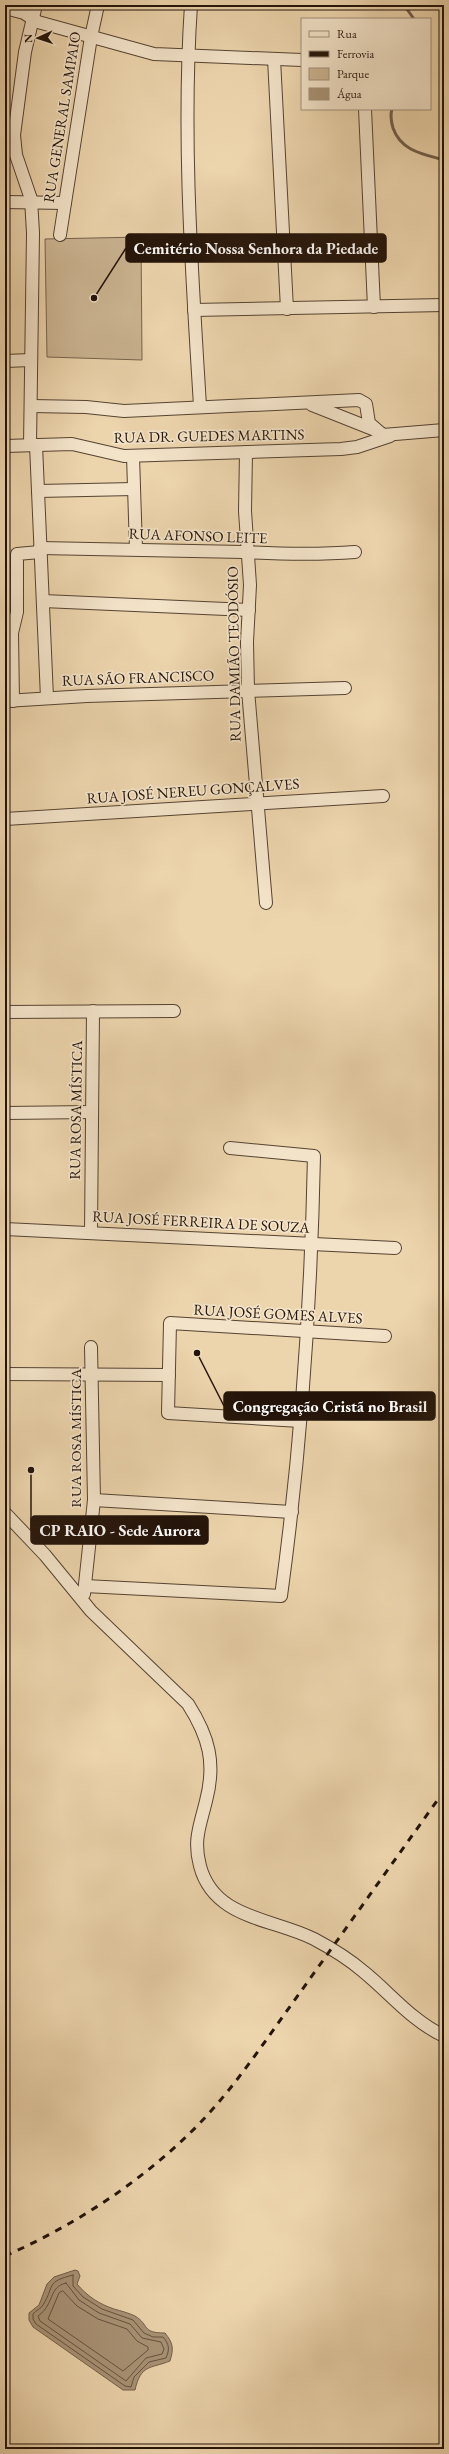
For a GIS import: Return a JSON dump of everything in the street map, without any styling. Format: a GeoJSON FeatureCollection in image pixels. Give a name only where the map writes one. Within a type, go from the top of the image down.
{"type":"FeatureCollection","features":[{"type":"Feature","properties":{"kind":"street"},"geometry":{"type":"LineString","coordinates":[[36,5],[18,94],[14,135],[16,155],[31,202],[33,241],[31,406],[33,445],[38,491],[47,698]]}},
{"type":"Feature","properties":{"kind":"street","name":"RUA GENERAL SAMPAIO"},"geometry":{"type":"LineString","coordinates":[[60,235],[91,37],[98,5]]}},
{"type":"Feature","properties":{"kind":"street"},"geometry":{"type":"LineString","coordinates":[[191,5],[188,55],[190,218],[200,406]]}},
{"type":"Feature","properties":{"kind":"street"},"geometry":{"type":"LineString","coordinates":[[5,8],[24,13],[32,19],[154,54],[301,60]]}},
{"type":"Feature","properties":{"kind":"street"},"geometry":{"type":"LineString","coordinates":[[274,59],[287,309]]}},
{"type":"Feature","properties":{"kind":"street"},"geometry":{"type":"LineString","coordinates":[[365,110],[374,307]]}},
{"type":"Feature","properties":{"kind":"street"},"geometry":{"type":"LineString","coordinates":[[5,202],[65,203]]}},
{"type":"Feature","properties":{"kind":"street"},"geometry":{"type":"LineString","coordinates":[[194,310],[444,305]]}},
{"type":"Feature","properties":{"kind":"street"},"geometry":{"type":"LineString","coordinates":[[5,361],[31,360]]}},
{"type":"Feature","properties":{"kind":"street"},"geometry":{"type":"LineString","coordinates":[[31,406],[86,407],[124,410],[363,400],[366,404],[368,421],[385,434]]}},
{"type":"Feature","properties":{"kind":"street"},"geometry":{"type":"LineString","coordinates":[[305,402],[385,434]]}},
{"type":"Feature","properties":{"kind":"street","name":"RUA DR. GUEDES MARTINS"},"geometry":{"type":"LineString","coordinates":[[5,446],[72,444],[115,455],[133,456],[348,449],[385,434],[444,430]]}},
{"type":"Feature","properties":{"kind":"street","name":"RUA DAMIÃO TEODÓSIO"},"geometry":{"type":"LineString","coordinates":[[246,452],[245,505],[249,610],[247,648],[248,690],[266,903]]}},
{"type":"Feature","properties":{"kind":"street"},"geometry":{"type":"LineString","coordinates":[[133,456],[136,550]]}},
{"type":"Feature","properties":{"kind":"street"},"geometry":{"type":"LineString","coordinates":[[38,491],[134,489]]}},
{"type":"Feature","properties":{"kind":"street","name":"RUA AFONSO LEITE"},"geometry":{"type":"LineString","coordinates":[[9,701],[12,633],[17,612],[17,554],[40,550],[136,550],[308,555],[355,552]]}},
{"type":"Feature","properties":{"kind":"street"},"geometry":{"type":"LineString","coordinates":[[43,601],[249,610]]}},
{"type":"Feature","properties":{"kind":"street","name":"RUA SÃO FRANCISCO"},"geometry":{"type":"LineString","coordinates":[[9,701],[47,698],[248,690],[345,688]]}},
{"type":"Feature","properties":{"kind":"street","name":"RUA JOSÉ NEREU GONÇALVES"},"geometry":{"type":"LineString","coordinates":[[5,819],[383,796]]}},
{"type":"Feature","properties":{"kind":"street","name":"RUA ROSA MÍSTICA"},"geometry":{"type":"LineString","coordinates":[[91,1233],[93,1011]]}},
{"type":"Feature","properties":{"kind":"street"},"geometry":{"type":"LineString","coordinates":[[5,1012],[174,1012]]}},
{"type":"Feature","properties":{"kind":"street"},"geometry":{"type":"LineString","coordinates":[[5,1113],[92,1112]]}},
{"type":"Feature","properties":{"kind":"street"},"geometry":{"type":"LineString","coordinates":[[85,1586],[281,1596],[292,1512],[307,1332],[312,1244],[314,1156],[230,1148]]}},
{"type":"Feature","properties":{"kind":"street","name":"RUA JOSÉ FERREIRA DE SOUZA"},"geometry":{"type":"LineString","coordinates":[[5,1229],[395,1248]]}},
{"type":"Feature","properties":{"kind":"street","name":"RUA JOSÉ GOMES ALVES"},"geometry":{"type":"LineString","coordinates":[[169,1375],[170,1323],[384,1336]]}},
{"type":"Feature","properties":{"kind":"street","name":"RUA ROSA MÍSTICA"},"geometry":{"type":"LineString","coordinates":[[83,1601],[94,1500],[91,1347]]}},
{"type":"Feature","properties":{"kind":"street"},"geometry":{"type":"LineString","coordinates":[[5,1374],[92,1373],[169,1375],[168,1413],[300,1421]]}},
{"type":"Feature","properties":{"kind":"street"},"geometry":{"type":"LineString","coordinates":[[94,1500],[292,1512]]}},
{"type":"Feature","properties":{"kind":"street"},"geometry":{"type":"LineString","coordinates":[[5,1513],[45,1555],[83,1601],[188,1704],[205,1733],[210,1757],[209,1788],[196,1836],[200,1866],[206,1883],[213,1894],[232,1910],[294,1930],[325,1945],[364,1972],[419,2022],[444,2036]]}},
{"type":"Feature","properties":{"kind":"green space"},"geometry":{"type":"Polygon","coordinates":[[[141,237],[142,360],[47,357],[45,239],[141,237]]]}},
{"type":"Feature","properties":{"kind":"water"},"geometry":{"type":"Polygon","coordinates":[[[75,2270],[78,2271],[80,2276],[77,2284],[89,2296],[109,2307],[135,2316],[143,2322],[149,2330],[157,2333],[165,2333],[170,2340],[172,2353],[170,2361],[147,2369],[143,2372],[137,2382],[135,2390],[123,2390],[33,2327],[29,2320],[29,2313],[39,2305],[47,2284],[54,2277],[75,2270]]]}},
{"type":"Feature","properties":{"kind":"waterway"},"geometry":{"type":"LineString","coordinates":[[404,5],[413,18]]}},
{"type":"Feature","properties":{"kind":"waterway"},"geometry":{"type":"LineString","coordinates":[[392,110],[391,118],[393,128],[401,142],[407,147],[428,156],[444,160]]}},
{"type":"Feature","properties":{"kind":"railway"},"geometry":{"type":"LineString","coordinates":[[5,2256],[55,2231],[104,2202],[171,2151],[206,2117],[258,2052],[444,1791]]}},
{"type":"Feature","properties":{"kind":"place","name":"Cemitério Nossa Senhora da Piedade"},"geometry":{"type":"Point","coordinates":[94,298]}},
{"type":"Feature","properties":{"kind":"place","name":"Congregação Cristã no Brasil"},"geometry":{"type":"Point","coordinates":[197,1353]}},
{"type":"Feature","properties":{"kind":"place","name":"CP RAIO - Sede Aurora"},"geometry":{"type":"Point","coordinates":[31,1470]}}]}
